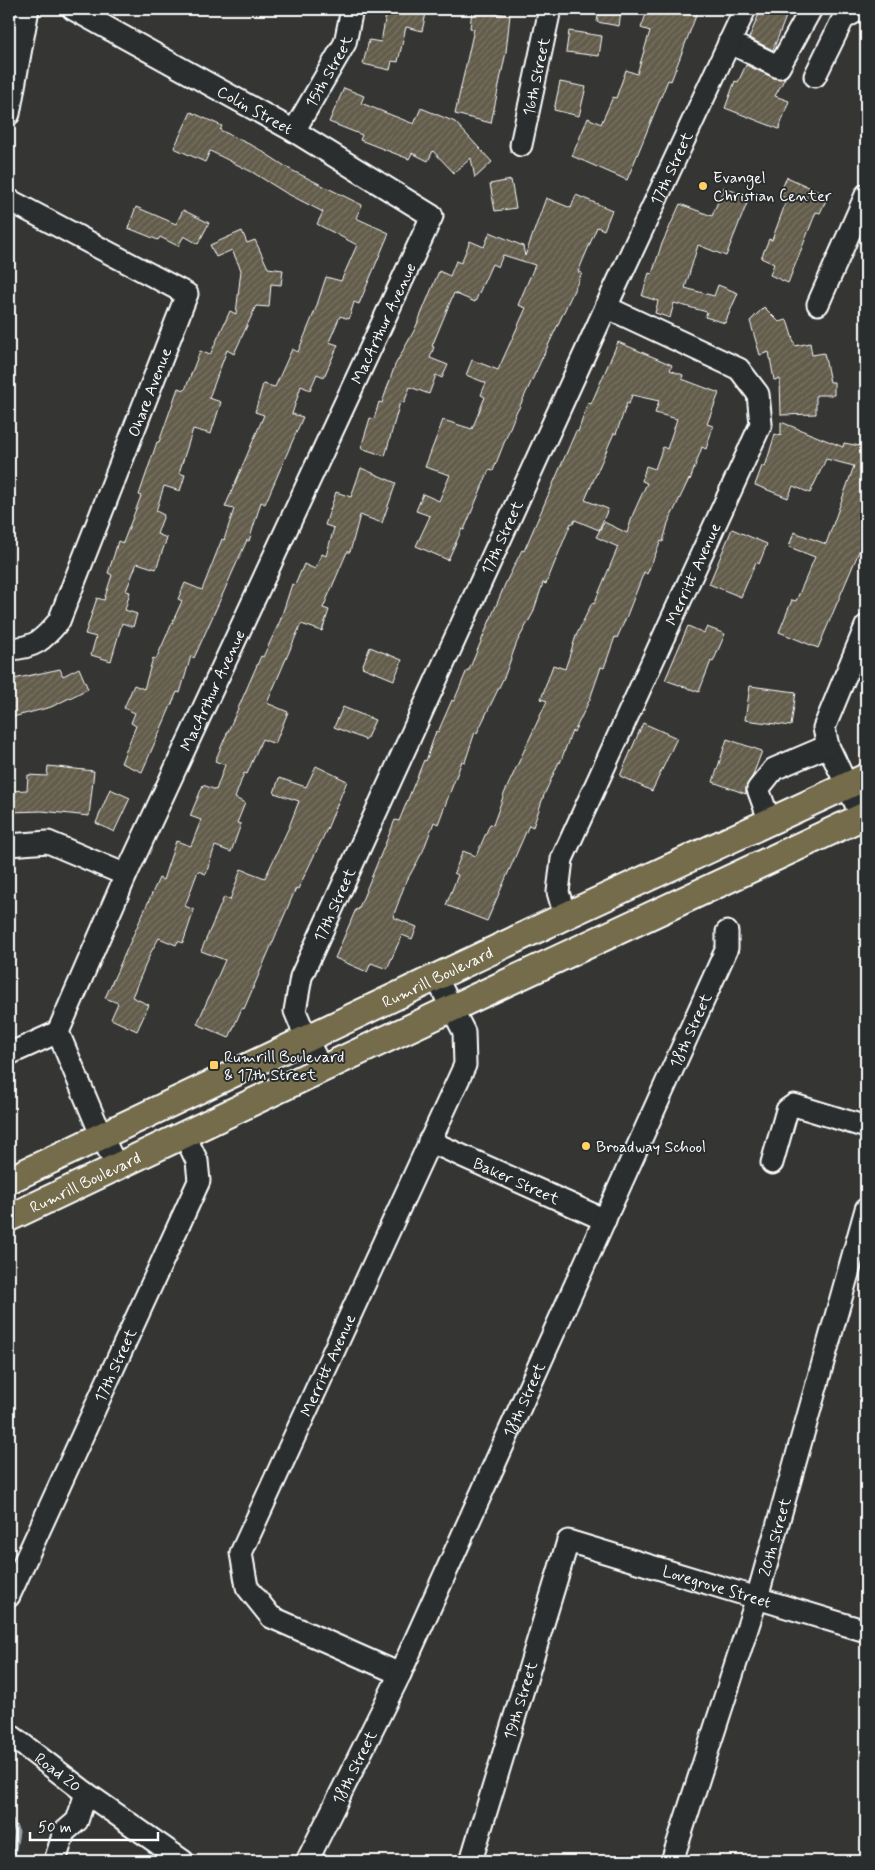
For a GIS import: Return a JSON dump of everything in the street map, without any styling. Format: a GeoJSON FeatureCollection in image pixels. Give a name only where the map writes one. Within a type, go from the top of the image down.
{"type":"FeatureCollection","features":[{"type":"Feature","properties":{"kind":"main road","name":"Rumrill Boulevard"},"geometry":{"type":"LineString","coordinates":[[9,1180],[437,979],[565,916],[856,781]]}},
{"type":"Feature","properties":{"kind":"main road","name":"Rumrill Boulevard"},"geometry":{"type":"LineString","coordinates":[[9,1218],[322,1068],[864,816]]}},
{"type":"Feature","properties":{"kind":"street"},"geometry":{"type":"LineString","coordinates":[[9,114],[28,9]]}},
{"type":"Feature","properties":{"kind":"street","name":"Colin Street"},"geometry":{"type":"LineString","coordinates":[[73,9],[294,131],[432,216]]}},
{"type":"Feature","properties":{"kind":"street","name":"15th Street"},"geometry":{"type":"LineString","coordinates":[[294,131],[345,43],[352,9]]}},
{"type":"Feature","properties":{"kind":"street","name":"16th Street"},"geometry":{"type":"LineString","coordinates":[[520,146],[550,9]]}},
{"type":"Feature","properties":{"kind":"street","name":"17th Street"},"geometry":{"type":"LineString","coordinates":[[322,1068],[307,1040],[295,1011],[301,977],[606,307],[745,9]]}},
{"type":"Feature","properties":{"kind":"street"},"geometry":{"type":"LineString","coordinates":[[729,42],[780,67],[811,9]]}},
{"type":"Feature","properties":{"kind":"street"},"geometry":{"type":"LineString","coordinates":[[815,76],[843,19],[861,9],[866,15]]}},
{"type":"Feature","properties":{"kind":"street"},"geometry":{"type":"LineString","coordinates":[[818,304],[866,196]]}},
{"type":"Feature","properties":{"kind":"street","name":"Ohare Avenue"},"geometry":{"type":"LineString","coordinates":[[9,200],[187,294],[59,621],[42,641],[19,649],[9,649]]}},
{"type":"Feature","properties":{"kind":"street","name":"MacArthur Avenue"},"geometry":{"type":"LineString","coordinates":[[58,1032],[126,875],[432,216]]}},
{"type":"Feature","properties":{"kind":"street","name":"Merritt Avenue"},"geometry":{"type":"LineString","coordinates":[[565,916],[558,892],[562,859],[761,424],[758,394],[739,369],[606,307]]}},
{"type":"Feature","properties":{"kind":"street"},"geometry":{"type":"LineString","coordinates":[[864,816],[856,781],[828,746],[824,728],[866,626]]}},
{"type":"Feature","properties":{"kind":"street"},"geometry":{"type":"LineString","coordinates":[[770,822],[758,789],[774,769],[828,746]]}},
{"type":"Feature","properties":{"kind":"street"},"geometry":{"type":"LineString","coordinates":[[9,845],[48,842],[126,875]]}},
{"type":"Feature","properties":{"kind":"street","name":"18th Street"},"geometry":{"type":"LineString","coordinates":[[307,1861],[400,1674],[727,948],[727,932]]}},
{"type":"Feature","properties":{"kind":"street","name":"Merritt Avenue"},"geometry":{"type":"LineString","coordinates":[[400,1674],[271,1617],[247,1587],[241,1553],[465,1065],[464,1032],[437,979]]}},
{"type":"Feature","properties":{"kind":"street"},"geometry":{"type":"LineString","coordinates":[[9,1054],[58,1032],[102,1137],[117,1167]]}},
{"type":"Feature","properties":{"kind":"street"},"geometry":{"type":"LineString","coordinates":[[772,1164],[788,1110],[794,1105],[866,1127]]}},
{"type":"Feature","properties":{"kind":"street","name":"17th Street"},"geometry":{"type":"LineString","coordinates":[[9,1596],[200,1181],[197,1161],[184,1134]]}},
{"type":"Feature","properties":{"kind":"street","name":"Baker Street"},"geometry":{"type":"LineString","coordinates":[[429,1142],[605,1220]]}},
{"type":"Feature","properties":{"kind":"street","name":"20th Street"},"geometry":{"type":"LineString","coordinates":[[672,1861],[757,1598],[866,1209]]}},
{"type":"Feature","properties":{"kind":"street","name":"Lovegrove Street"},"geometry":{"type":"LineString","coordinates":[[568,1541],[866,1631]]}},
{"type":"Feature","properties":{"kind":"street","name":"19th Street"},"geometry":{"type":"LineString","coordinates":[[471,1861],[568,1541]]}},
{"type":"Feature","properties":{"kind":"street","name":"Road 20"},"geometry":{"type":"LineString","coordinates":[[9,1734],[86,1793],[183,1861]]}},
{"type":"Feature","properties":{"kind":"street"},"geometry":{"type":"LineString","coordinates":[[55,1861],[64,1832],[77,1821],[86,1793]]}},
{"type":"Feature","properties":{"kind":"building"},"geometry":{"type":"Polygon","coordinates":[[[387,9],[427,9],[422,31],[406,27],[398,62],[392,61],[390,70],[363,64],[369,40],[381,42],[387,9]]]}},
{"type":"Feature","properties":{"kind":"building"},"geometry":{"type":"Polygon","coordinates":[[[599,9],[621,12],[619,26],[597,22],[599,9]]]}},
{"type":"Feature","properties":{"kind":"building"},"geometry":{"type":"Polygon","coordinates":[[[648,9],[686,9],[697,13],[671,81],[668,80],[627,180],[572,156],[588,118],[601,124],[613,97],[616,98],[626,70],[637,74],[650,31],[641,28],[648,9]]]}},
{"type":"Feature","properties":{"kind":"building"},"geometry":{"type":"Polygon","coordinates":[[[761,9],[789,9],[773,50],[749,38],[761,9]]]}},
{"type":"Feature","properties":{"kind":"building"},"geometry":{"type":"Polygon","coordinates":[[[472,10],[510,15],[506,52],[491,123],[455,114],[474,29],[470,28],[472,10]]]}},
{"type":"Feature","properties":{"kind":"building"},"geometry":{"type":"Polygon","coordinates":[[[569,31],[602,36],[599,56],[566,52],[569,31]]]}},
{"type":"Feature","properties":{"kind":"building"},"geometry":{"type":"Polygon","coordinates":[[[746,65],[774,78],[785,78],[775,96],[789,101],[779,129],[725,108],[735,81],[738,82],[746,65]]]}},
{"type":"Feature","properties":{"kind":"building"},"geometry":{"type":"Polygon","coordinates":[[[560,82],[586,87],[579,116],[554,110],[560,82]]]}},
{"type":"Feature","properties":{"kind":"building"},"geometry":{"type":"Polygon","coordinates":[[[344,88],[364,96],[361,103],[414,124],[421,108],[455,122],[492,162],[475,178],[471,158],[454,173],[433,151],[428,161],[412,153],[409,159],[360,140],[362,135],[329,122],[344,88]]]}},
{"type":"Feature","properties":{"kind":"building"},"geometry":{"type":"Polygon","coordinates":[[[191,112],[222,126],[220,130],[257,148],[291,170],[362,205],[356,218],[389,233],[359,304],[354,302],[349,319],[340,316],[329,342],[338,345],[324,377],[317,374],[310,390],[301,386],[292,414],[303,417],[265,504],[261,502],[249,541],[247,540],[194,658],[191,656],[180,693],[177,692],[142,772],[121,763],[136,726],[131,723],[135,713],[124,708],[134,685],[144,689],[153,658],[156,659],[182,601],[178,599],[185,583],[202,590],[222,539],[224,540],[234,509],[225,507],[264,415],[255,412],[263,384],[275,387],[292,349],[298,352],[326,277],[341,281],[357,245],[317,224],[323,212],[286,193],[252,172],[210,151],[205,162],[174,148],[191,112]]]}},
{"type":"Feature","properties":{"kind":"building"},"geometry":{"type":"Polygon","coordinates":[[[787,177],[828,196],[820,213],[816,212],[788,283],[770,275],[774,264],[761,258],[769,239],[772,240],[787,199],[779,195],[787,177]]]}},
{"type":"Feature","properties":{"kind":"building"},"geometry":{"type":"Polygon","coordinates":[[[511,180],[516,208],[495,211],[490,184],[511,180]]]}},
{"type":"Feature","properties":{"kind":"building"},"geometry":{"type":"Polygon","coordinates":[[[724,187],[749,198],[726,256],[698,245],[685,288],[714,296],[718,285],[738,293],[725,323],[705,317],[707,312],[674,303],[670,318],[655,313],[658,301],[642,296],[649,273],[652,274],[661,246],[680,204],[712,216],[724,187]]]}},
{"type":"Feature","properties":{"kind":"building"},"geometry":{"type":"Polygon","coordinates":[[[576,195],[612,210],[604,230],[597,227],[578,272],[582,273],[517,410],[493,471],[489,470],[464,530],[462,529],[448,560],[416,546],[430,516],[416,511],[423,494],[439,501],[450,475],[425,467],[443,420],[472,429],[485,397],[481,395],[486,383],[466,375],[472,360],[498,370],[526,308],[518,305],[535,265],[503,255],[498,267],[492,264],[475,302],[454,293],[432,346],[434,347],[430,358],[448,365],[442,378],[436,375],[429,394],[410,387],[404,403],[400,402],[385,456],[361,448],[370,418],[374,419],[379,402],[382,403],[395,365],[415,329],[439,271],[450,276],[456,261],[461,263],[470,241],[484,247],[490,232],[523,246],[525,256],[546,198],[571,208],[576,195]]]}},
{"type":"Feature","properties":{"kind":"building"},"geometry":{"type":"Polygon","coordinates":[[[136,207],[176,224],[183,210],[209,223],[198,244],[184,236],[178,246],[160,237],[158,240],[128,228],[136,207]]]}},
{"type":"Feature","properties":{"kind":"building"},"geometry":{"type":"Polygon","coordinates":[[[242,231],[247,243],[255,240],[268,268],[283,270],[281,285],[271,284],[269,307],[256,306],[234,354],[227,350],[209,398],[221,402],[211,434],[193,429],[179,473],[185,475],[180,491],[164,486],[156,511],[164,515],[157,534],[167,538],[156,569],[137,563],[126,591],[130,592],[125,610],[137,614],[133,627],[122,623],[111,661],[91,655],[96,637],[85,634],[97,598],[104,600],[112,575],[108,573],[118,541],[123,543],[141,496],[139,495],[157,442],[159,442],[178,388],[185,390],[200,351],[210,355],[230,311],[236,314],[241,270],[232,250],[216,257],[210,245],[242,231]]]}},
{"type":"Feature","properties":{"kind":"building"},"geometry":{"type":"Polygon","coordinates":[[[764,307],[779,322],[787,320],[795,346],[810,343],[812,355],[824,353],[830,382],[834,382],[834,395],[816,395],[816,414],[781,415],[780,379],[774,380],[769,352],[760,355],[750,321],[764,307]]]}},
{"type":"Feature","properties":{"kind":"building"},"geometry":{"type":"Polygon","coordinates":[[[618,342],[672,365],[670,370],[683,375],[682,379],[719,393],[707,424],[713,426],[706,449],[702,447],[690,480],[668,523],[663,542],[661,541],[647,574],[644,572],[626,618],[617,638],[615,637],[604,668],[601,667],[590,699],[574,732],[572,731],[560,763],[544,795],[533,827],[529,825],[487,921],[446,905],[458,875],[454,873],[463,851],[476,856],[490,824],[493,825],[504,794],[547,701],[541,699],[553,665],[565,669],[576,636],[592,603],[594,604],[618,547],[596,537],[604,522],[627,533],[647,483],[642,481],[646,466],[655,469],[663,447],[667,449],[677,419],[655,413],[659,401],[632,395],[585,500],[608,509],[599,530],[575,520],[573,524],[571,523],[546,584],[543,583],[533,613],[517,642],[505,675],[477,733],[475,732],[465,762],[462,761],[438,824],[434,822],[423,851],[405,884],[393,917],[417,927],[412,939],[402,935],[387,969],[371,963],[367,972],[335,958],[356,909],[358,910],[395,820],[399,821],[424,760],[426,761],[436,731],[438,732],[467,670],[469,670],[506,582],[522,550],[524,551],[576,431],[578,432],[588,403],[591,404],[618,342]]]}},
{"type":"Feature","properties":{"kind":"building"},"geometry":{"type":"Polygon","coordinates":[[[781,422],[843,447],[844,443],[860,446],[863,435],[866,436],[866,535],[818,648],[779,632],[792,600],[796,601],[815,557],[789,547],[794,532],[826,544],[854,466],[826,459],[810,493],[793,486],[788,498],[755,485],[762,466],[765,467],[775,434],[781,436],[781,422]]]}},
{"type":"Feature","properties":{"kind":"building"},"geometry":{"type":"Polygon","coordinates":[[[361,468],[396,483],[382,523],[360,515],[350,552],[347,552],[323,608],[329,610],[322,631],[301,624],[267,703],[288,712],[275,744],[262,739],[247,774],[244,773],[235,798],[245,803],[237,823],[241,824],[231,852],[215,846],[206,874],[198,871],[185,906],[194,910],[183,943],[178,941],[176,945],[159,938],[151,952],[132,997],[149,1005],[137,1031],[111,1019],[118,1003],[105,998],[159,878],[163,880],[176,841],[191,846],[201,820],[190,816],[203,785],[216,790],[225,765],[215,761],[261,656],[263,657],[280,621],[292,584],[295,585],[304,564],[315,569],[322,554],[326,556],[334,528],[325,525],[336,492],[351,497],[361,468]]]}},
{"type":"Feature","properties":{"kind":"building"},"geometry":{"type":"Polygon","coordinates":[[[732,529],[767,544],[759,564],[756,562],[741,597],[709,584],[732,529]]]}},
{"type":"Feature","properties":{"kind":"building"},"geometry":{"type":"Polygon","coordinates":[[[688,626],[704,633],[707,627],[725,634],[713,662],[711,661],[699,692],[665,680],[688,626]]]}},
{"type":"Feature","properties":{"kind":"building"},"geometry":{"type":"Polygon","coordinates":[[[370,647],[402,660],[394,680],[362,667],[370,647]]]}},
{"type":"Feature","properties":{"kind":"building"},"geometry":{"type":"Polygon","coordinates":[[[79,668],[88,689],[51,707],[9,718],[9,680],[60,669],[63,676],[79,668]]]}},
{"type":"Feature","properties":{"kind":"building"},"geometry":{"type":"Polygon","coordinates":[[[750,686],[796,692],[791,726],[745,720],[750,686]]]}},
{"type":"Feature","properties":{"kind":"building"},"geometry":{"type":"Polygon","coordinates":[[[343,707],[375,720],[366,740],[334,727],[343,707]]]}},
{"type":"Feature","properties":{"kind":"building"},"geometry":{"type":"Polygon","coordinates":[[[643,723],[677,738],[652,791],[620,776],[643,723]]]}},
{"type":"Feature","properties":{"kind":"building"},"geometry":{"type":"Polygon","coordinates":[[[727,739],[762,751],[753,775],[746,787],[746,794],[713,782],[727,739]]]}},
{"type":"Feature","properties":{"kind":"building"},"geometry":{"type":"Polygon","coordinates":[[[48,766],[94,771],[89,816],[42,811],[9,812],[9,791],[27,790],[28,775],[47,776],[48,766]]]}},
{"type":"Feature","properties":{"kind":"building"},"geometry":{"type":"Polygon","coordinates":[[[316,766],[347,781],[327,829],[298,889],[296,888],[244,1009],[242,1008],[229,1038],[197,1024],[225,960],[201,951],[224,897],[230,900],[241,869],[265,878],[289,827],[299,801],[274,793],[279,778],[306,787],[316,766]]]}},
{"type":"Feature","properties":{"kind":"building"},"geometry":{"type":"Polygon","coordinates":[[[110,789],[130,798],[114,832],[96,823],[110,789]]]}},
{"type":"Feature","properties":{"kind":"waterway"},"geometry":{"type":"LineString","coordinates":[[9,1816],[17,1832],[12,1861]]}},
{"type":"Feature","properties":{"kind":"place","name":"Evangel Christian Center"},"geometry":{"type":"Point","coordinates":[703,186]}},
{"type":"Feature","properties":{"kind":"place","name":"Rumrill Boulevard & 17th Street"},"geometry":{"type":"Point","coordinates":[214,1065]}},
{"type":"Feature","properties":{"kind":"place","name":"Broadway School"},"geometry":{"type":"Point","coordinates":[586,1146]}}]}
